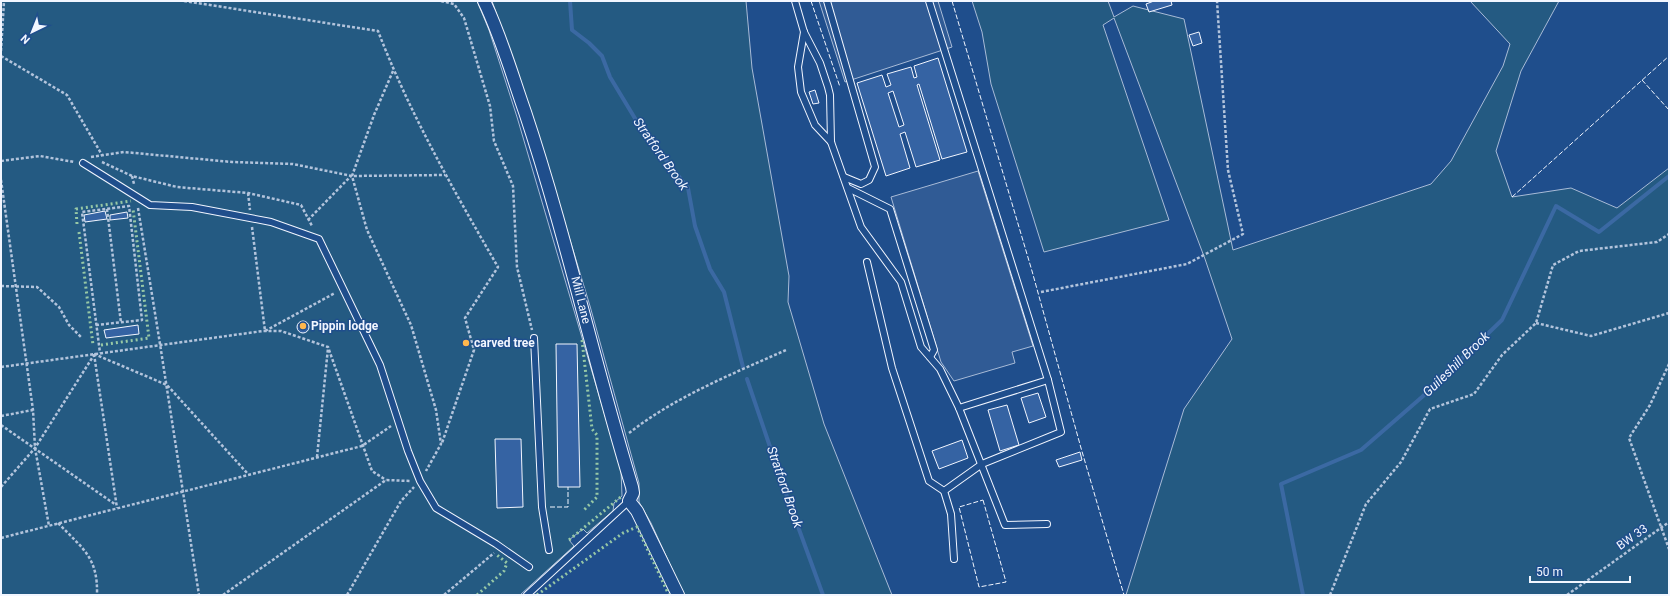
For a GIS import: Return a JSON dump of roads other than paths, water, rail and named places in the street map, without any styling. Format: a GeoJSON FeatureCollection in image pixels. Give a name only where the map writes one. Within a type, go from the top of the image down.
{"type":"FeatureCollection","features":[{"type":"Feature","properties":{"kind":"street","name":"Mill Lane"},"geometry":{"type":"LineString","coordinates":[[484,1],[508,62],[548,180],[632,487],[633,493],[629,501]]}},
{"type":"Feature","properties":{"kind":"street"},"geometry":{"type":"LineString","coordinates":[[629,501],[637,511],[678,595]]}},
{"type":"Feature","properties":{"kind":"lane"},"geometry":{"type":"LineString","coordinates":[[795,1],[804,32],[820,63],[830,95],[831,142],[862,227],[901,282],[920,347],[940,369],[959,408],[1005,526],[1047,524]]}},
{"type":"Feature","properties":{"kind":"lane"},"geometry":{"type":"LineString","coordinates":[[827,1],[875,167],[869,180],[861,184],[844,177]]}},
{"type":"Feature","properties":{"kind":"lane"},"geometry":{"type":"LineString","coordinates":[[929,1],[1048,380],[1061,432],[982,464],[944,491]]}},
{"type":"Feature","properties":{"kind":"lane"},"geometry":{"type":"LineString","coordinates":[[804,32],[798,67],[801,92],[815,125],[831,142]]}},
{"type":"Feature","properties":{"kind":"lane"},"geometry":{"type":"LineString","coordinates":[[82,163],[150,205],[192,207],[271,222],[319,239],[380,365],[398,422],[420,481],[436,508],[529,567]]}},
{"type":"Feature","properties":{"kind":"lane"},"geometry":{"type":"LineString","coordinates":[[848,188],[890,209],[934,350],[930,357]]}},
{"type":"Feature","properties":{"kind":"lane"},"geometry":{"type":"LineString","coordinates":[[867,262],[892,368],[929,481],[944,491],[951,514],[954,559]]}},
{"type":"Feature","properties":{"kind":"lane"},"geometry":{"type":"LineString","coordinates":[[534,338],[542,507],[549,550]]}},
{"type":"Feature","properties":{"kind":"lane"},"geometry":{"type":"LineString","coordinates":[[959,408],[1048,380]]}},
{"type":"Feature","properties":{"kind":"lane"},"geometry":{"type":"LineString","coordinates":[[527,595],[629,501]]}},
{"type":"Feature","properties":{"kind":"waterway","name":"Stratford Brook"},"geometry":{"type":"LineString","coordinates":[[570,1],[572,30],[589,43],[602,56],[610,77],[642,130],[688,188],[695,226],[710,269],[724,292],[743,367]]}},
{"type":"Feature","properties":{"kind":"waterway","name":"Guileshill Brook"},"geometry":{"type":"LineString","coordinates":[[1303,595],[1281,484],[1361,450],[1422,397],[1502,320],[1556,206],[1599,232],[1669,176]]}},
{"type":"Feature","properties":{"kind":"waterway","name":"Stratford Brook"},"geometry":{"type":"LineString","coordinates":[[747,379],[785,491],[823,595]]}},
{"type":"Feature","properties":{"kind":"place","name":"Pippin lodge"},"geometry":{"type":"Point","coordinates":[303,326]}},
{"type":"Feature","properties":{"kind":"place","name":"carved tree"},"geometry":{"type":"Point","coordinates":[466,343]}}]}
